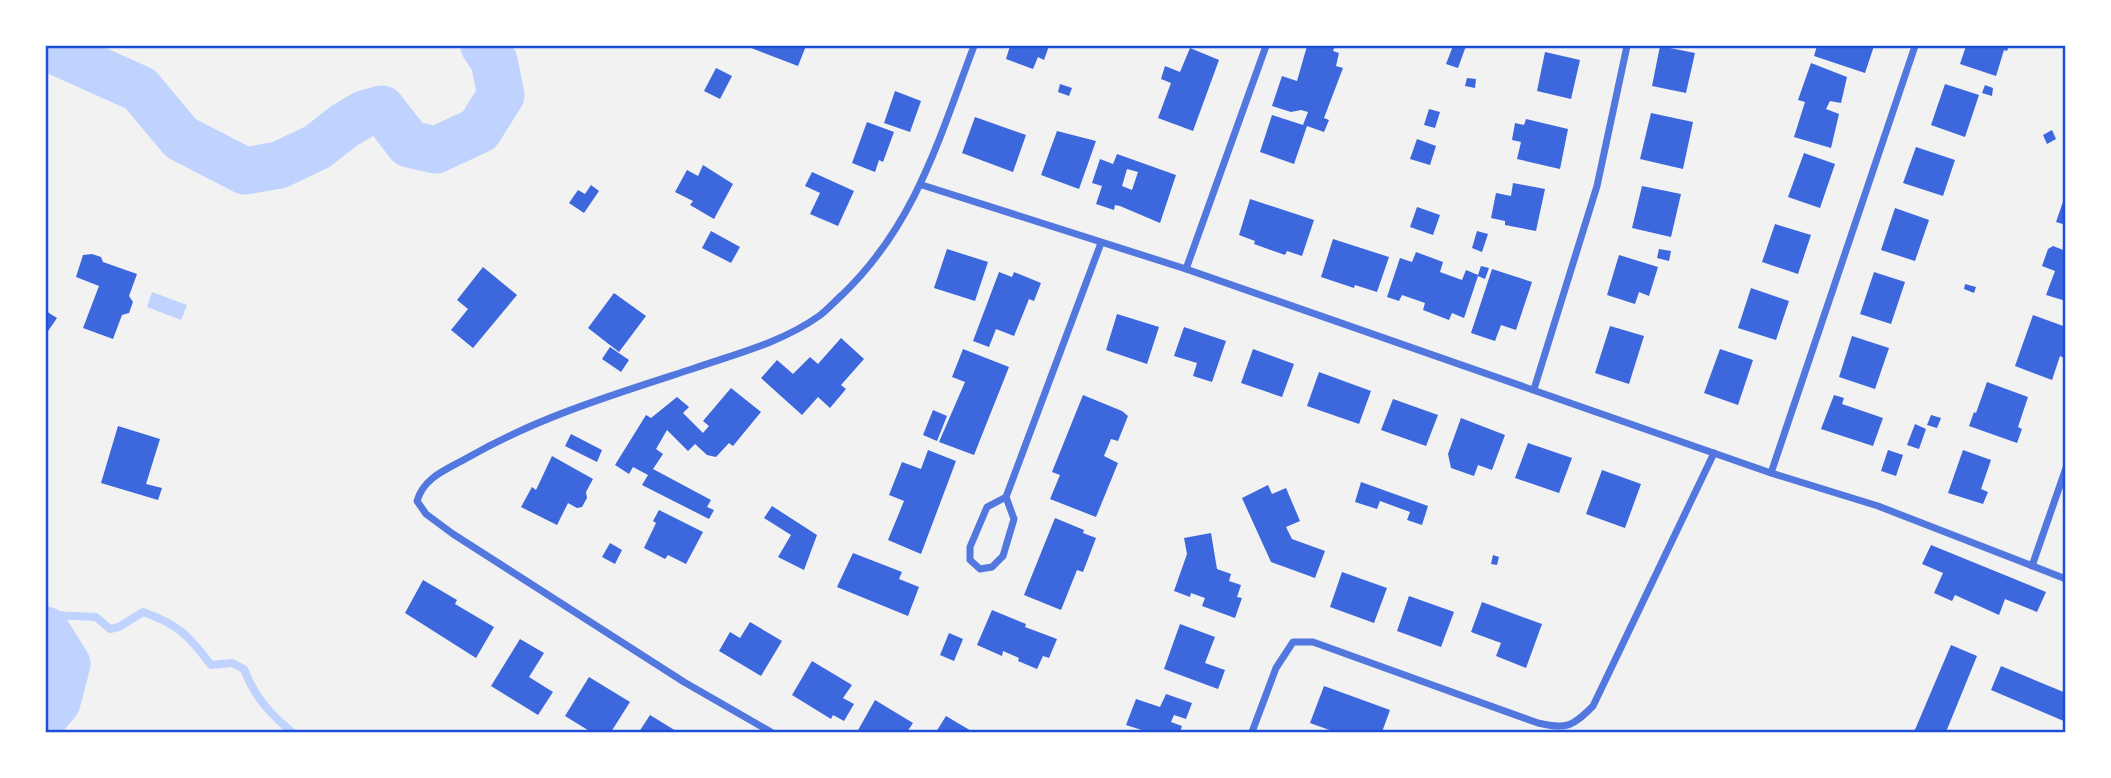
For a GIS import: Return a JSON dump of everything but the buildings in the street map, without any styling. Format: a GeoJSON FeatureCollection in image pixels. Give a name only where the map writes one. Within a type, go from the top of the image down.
{"type":"FeatureCollection","features":[{"type":"Feature","properties":{"kind":"street"},"geometry":{"type":"LineString","coordinates":[[771,733],[684,682],[453,534],[426,514],[417,501],[421,488],[440,473],[504,436],[563,412],[774,342],[819,316],[859,278],[892,237],[922,185],[974,46]]}},
{"type":"Feature","properties":{"kind":"street"},"geometry":{"type":"LineString","coordinates":[[1185,269],[1266,46]]}},
{"type":"Feature","properties":{"kind":"street"},"geometry":{"type":"LineString","coordinates":[[1534,389],[1597,187],[1627,46]]}},
{"type":"Feature","properties":{"kind":"street"},"geometry":{"type":"LineString","coordinates":[[1771,473],[1915,46]]}},
{"type":"Feature","properties":{"kind":"street"},"geometry":{"type":"LineString","coordinates":[[922,185],[1185,269],[1771,473],[1878,506],[2066,579]]}},
{"type":"Feature","properties":{"kind":"street"},"geometry":{"type":"LineString","coordinates":[[1006,497],[987,507],[970,548],[970,560],[980,569],[992,566],[1003,556],[1014,519],[1006,497],[1101,243]]}},
{"type":"Feature","properties":{"kind":"street"},"geometry":{"type":"LineString","coordinates":[[1252,733],[1276,668],[1293,642],[1313,642],[1538,723],[1559,727],[1576,723],[1593,706],[1714,453]]}},
{"type":"Feature","properties":{"kind":"street"},"geometry":{"type":"LineString","coordinates":[[2032,566],[2066,468]]}},
{"type":"Feature","properties":{"kind":"water"},"geometry":{"type":"Polygon","coordinates":[[[152,292],[187,305],[181,320],[147,307],[152,292]]]}},
{"type":"Feature","properties":{"kind":"waterway"},"geometry":{"type":"LineString","coordinates":[[46,47],[140,89],[181,138],[245,171],[279,165],[317,147],[364,114],[382,109],[409,144],[436,150],[479,130],[501,95],[494,61],[484,46]]}},
{"type":"Feature","properties":{"kind":"waterway"},"geometry":{"type":"LineString","coordinates":[[46,616],[96,617],[110,629],[119,627],[143,612],[165,621],[189,639],[211,665],[232,663],[244,669],[264,704],[292,732]]}},
{"type":"Feature","properties":{"kind":"waterway"},"geometry":{"type":"LineString","coordinates":[[46,630],[67,664],[57,702],[46,715]]}}]}
